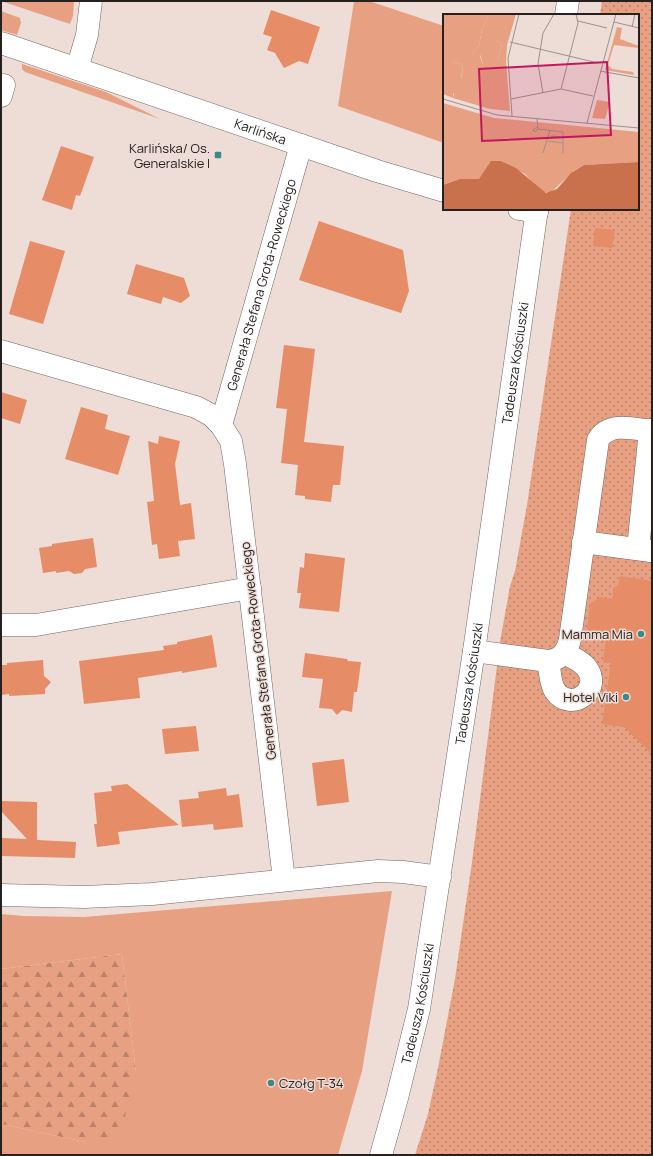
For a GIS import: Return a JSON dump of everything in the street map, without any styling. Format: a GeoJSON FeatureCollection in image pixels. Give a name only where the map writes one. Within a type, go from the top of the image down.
{"type":"FeatureCollection","features":[{"type":"Feature","properties":{"kind":"street"},"geometry":{"type":"LineString","coordinates":[[78,69],[87,35],[91,1]]}},
{"type":"Feature","properties":{"kind":"street"},"geometry":{"type":"LineString","coordinates":[[566,14],[568,1]]}},
{"type":"Feature","properties":{"kind":"street","name":"Karlińska"},"geometry":{"type":"LineString","coordinates":[[1,43],[377,171],[443,191]]}},
{"type":"Feature","properties":{"kind":"street","name":"Generała Stefana Grota-Roweckiego"},"geometry":{"type":"LineString","coordinates":[[221,425],[301,145]]}},
{"type":"Feature","properties":{"kind":"street","name":"Tadeusza Kościuszki"},"geometry":{"type":"LineString","coordinates":[[381,1155],[419,1009],[440,877],[474,651],[531,210]]}},
{"type":"Feature","properties":{"kind":"street","name":"Generała Stefana Grota-Roweckiego"},"geometry":{"type":"LineString","coordinates":[[1,351],[196,408],[211,414],[221,425],[231,441],[234,452],[284,880]]}},
{"type":"Feature","properties":{"kind":"street"},"geometry":{"type":"LineString","coordinates":[[474,651],[556,657],[570,639],[583,542],[596,446],[601,435],[612,428],[651,430],[645,550],[583,542]]}},
{"type":"Feature","properties":{"kind":"street"},"geometry":{"type":"LineString","coordinates":[[1,625],[36,625],[250,588]]}},
{"type":"Feature","properties":{"kind":"street"},"geometry":{"type":"LineString","coordinates":[[1,895],[63,897],[119,896],[384,871],[440,877]]}},
{"type":"Feature","properties":{"kind":"green space"},"geometry":{"type":"Polygon","coordinates":[[[1,1],[74,1],[73,16],[70,24],[1,1]]]}},
{"type":"Feature","properties":{"kind":"green space"},"geometry":{"type":"Polygon","coordinates":[[[354,1],[369,1],[443,26],[443,143],[338,106],[354,1]]]}},
{"type":"Feature","properties":{"kind":"green space"},"geometry":{"type":"Polygon","coordinates":[[[602,1],[652,1],[652,1155],[415,1155],[428,1114],[455,979],[472,862],[500,642],[527,505],[571,210],[639,210],[639,14],[600,14],[602,1]]]}},
{"type":"Feature","properties":{"kind":"green space"},"geometry":{"type":"Polygon","coordinates":[[[1,11],[20,18],[21,23],[17,35],[1,30],[1,11]]]}},
{"type":"Feature","properties":{"kind":"green space"},"geometry":{"type":"Polygon","coordinates":[[[22,64],[106,92],[160,119],[25,72],[22,69],[22,64]]]}},
{"type":"Feature","properties":{"kind":"green space"},"geometry":{"type":"Polygon","coordinates":[[[392,891],[362,1071],[338,1155],[1,1155],[1,1124],[85,1142],[136,1072],[122,954],[1,969],[1,914],[84,917],[392,891]]]}},
{"type":"Feature","properties":{"kind":"green space"},"geometry":{"type":"Polygon","coordinates":[[[122,954],[136,1072],[124,1120],[107,1138],[85,1142],[1,1124],[1,969],[122,954]]]}},
{"type":"Feature","properties":{"kind":"building"},"geometry":{"type":"Polygon","coordinates":[[[271,10],[320,27],[308,64],[299,61],[284,68],[275,53],[267,50],[272,37],[263,34],[271,10]]]}},
{"type":"Feature","properties":{"kind":"building"},"geometry":{"type":"Polygon","coordinates":[[[61,146],[94,157],[80,196],[76,195],[72,210],[42,200],[61,146]]]}},
{"type":"Feature","properties":{"kind":"building"},"geometry":{"type":"Polygon","coordinates":[[[319,221],[403,250],[409,291],[401,313],[299,280],[319,221]]]}},
{"type":"Feature","properties":{"kind":"building"},"geometry":{"type":"Polygon","coordinates":[[[595,228],[615,230],[612,248],[593,246],[595,228]]]}},
{"type":"Feature","properties":{"kind":"building"},"geometry":{"type":"Polygon","coordinates":[[[30,241],[65,251],[43,324],[9,314],[30,241]]]}},
{"type":"Feature","properties":{"kind":"building"},"geometry":{"type":"Polygon","coordinates":[[[136,264],[184,278],[190,296],[181,303],[163,297],[161,304],[127,294],[136,264]]]}},
{"type":"Feature","properties":{"kind":"building"},"geometry":{"type":"Polygon","coordinates":[[[284,345],[315,349],[304,442],[344,446],[340,485],[333,485],[331,502],[305,499],[305,496],[295,495],[298,465],[281,463],[287,409],[276,408],[284,345]]]}},
{"type":"Feature","properties":{"kind":"building"},"geometry":{"type":"Polygon","coordinates":[[[1,392],[27,400],[20,424],[1,418],[1,392]]]}},
{"type":"Feature","properties":{"kind":"building"},"geometry":{"type":"Polygon","coordinates":[[[81,407],[108,415],[105,429],[130,436],[118,475],[65,459],[81,407]]]}},
{"type":"Feature","properties":{"kind":"building"},"geometry":{"type":"Polygon","coordinates":[[[159,436],[180,441],[175,464],[180,505],[191,503],[195,539],[178,541],[180,556],[159,559],[157,544],[152,545],[147,502],[154,501],[148,441],[158,444],[159,436]]]}},
{"type":"Feature","properties":{"kind":"building"},"geometry":{"type":"Polygon","coordinates":[[[93,538],[97,567],[85,569],[82,573],[74,574],[69,571],[43,573],[39,548],[52,546],[52,544],[93,538]]]}},
{"type":"Feature","properties":{"kind":"building"},"geometry":{"type":"Polygon","coordinates":[[[305,553],[345,558],[339,612],[299,608],[301,593],[297,593],[300,567],[304,568],[305,553]]]}},
{"type":"Feature","properties":{"kind":"building"},"geometry":{"type":"Polygon","coordinates":[[[620,576],[652,581],[652,754],[624,727],[602,724],[611,663],[603,662],[606,637],[591,635],[587,629],[590,604],[600,597],[612,599],[614,587],[618,587],[620,576]]]}},
{"type":"Feature","properties":{"kind":"building"},"geometry":{"type":"Polygon","coordinates":[[[212,635],[217,667],[138,678],[140,698],[84,704],[79,661],[164,650],[163,646],[212,635]]]}},
{"type":"Feature","properties":{"kind":"building"},"geometry":{"type":"Polygon","coordinates":[[[305,653],[361,662],[357,692],[354,692],[352,712],[342,710],[337,715],[332,709],[319,708],[323,679],[302,677],[305,653]]]}},
{"type":"Feature","properties":{"kind":"building"},"geometry":{"type":"Polygon","coordinates":[[[43,660],[44,676],[51,682],[45,689],[45,694],[1,695],[1,665],[7,665],[7,663],[43,660]]]}},
{"type":"Feature","properties":{"kind":"building"},"geometry":{"type":"Polygon","coordinates":[[[196,726],[199,751],[165,754],[162,729],[196,726]]]}},
{"type":"Feature","properties":{"kind":"building"},"geometry":{"type":"Polygon","coordinates":[[[344,759],[349,802],[317,806],[312,763],[344,759]]]}},
{"type":"Feature","properties":{"kind":"building"},"geometry":{"type":"Polygon","coordinates":[[[127,784],[179,825],[118,832],[120,844],[97,847],[94,824],[97,824],[94,793],[112,791],[111,786],[127,784]]]}},
{"type":"Feature","properties":{"kind":"building"},"geometry":{"type":"Polygon","coordinates":[[[226,788],[227,796],[239,794],[243,827],[214,830],[213,824],[182,827],[179,800],[199,798],[198,792],[226,788]]]}},
{"type":"Feature","properties":{"kind":"building"},"geometry":{"type":"Polygon","coordinates":[[[1,801],[37,802],[37,840],[76,842],[75,858],[1,856],[1,838],[27,839],[1,811],[1,801]]]}},
{"type":"Feature","properties":{"kind":"place","name":"Karlińska/ Os. Generalskie I"},"geometry":{"type":"Point","coordinates":[218,155]}},
{"type":"Feature","properties":{"kind":"place","name":"Mamma Mia"},"geometry":{"type":"Point","coordinates":[641,634]}},
{"type":"Feature","properties":{"kind":"place","name":"Hotel Viki"},"geometry":{"type":"Point","coordinates":[626,697]}},
{"type":"Feature","properties":{"kind":"place","name":"Czołg T-34"},"geometry":{"type":"Point","coordinates":[271,1083]}}]}
